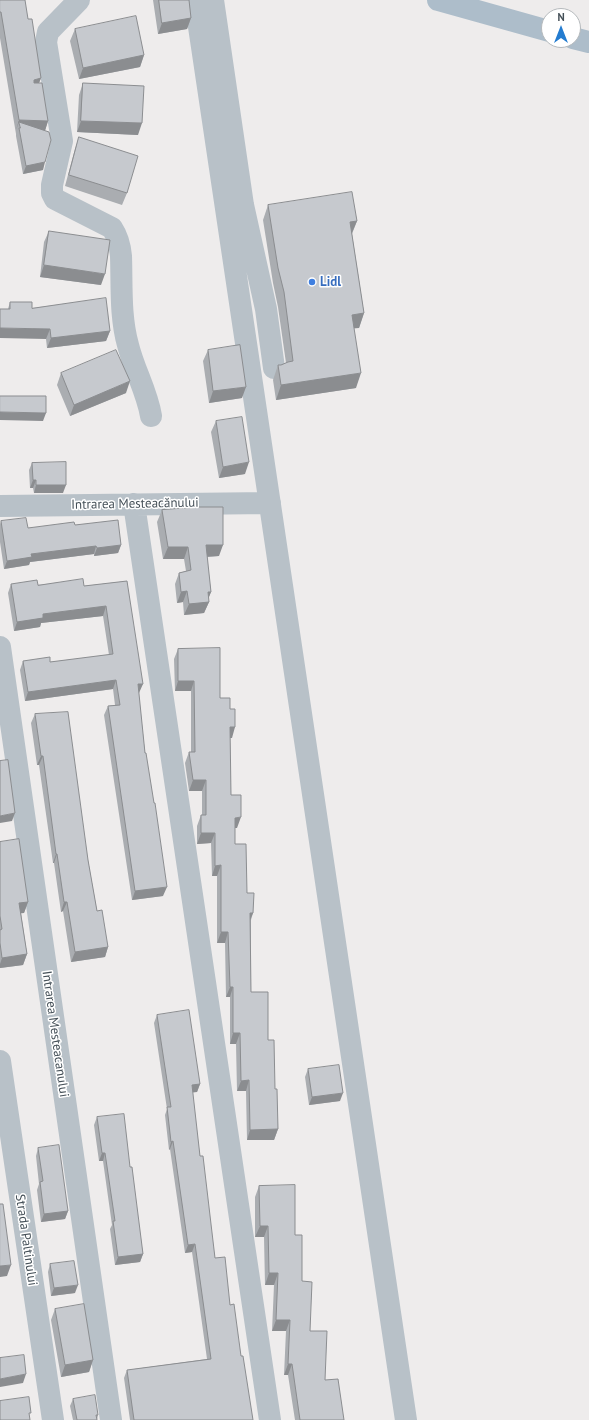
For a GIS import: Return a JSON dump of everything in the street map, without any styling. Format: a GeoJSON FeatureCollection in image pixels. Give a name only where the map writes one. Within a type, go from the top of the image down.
{"type":"FeatureCollection","features":[{"type":"Feature","properties":{"kind":"main road"},"geometry":{"type":"LineString","coordinates":[[438,0],[541,29]]}},
{"type":"Feature","properties":{"kind":"street"},"geometry":{"type":"LineString","coordinates":[[79,0],[48,32],[46,42],[62,141],[52,185],[52,192],[55,199],[112,228],[117,236],[121,256],[124,325],[128,346],[149,401],[151,416]]}},
{"type":"Feature","properties":{"kind":"street"},"geometry":{"type":"LineString","coordinates":[[196,0],[406,1420]]}},
{"type":"Feature","properties":{"kind":"street"},"geometry":{"type":"LineString","coordinates":[[213,0],[243,205],[266,308],[274,368]]}},
{"type":"Feature","properties":{"kind":"street","name":"Intrarea Mesteacănului"},"geometry":{"type":"LineString","coordinates":[[0,506],[270,503]]}},
{"type":"Feature","properties":{"kind":"street"},"geometry":{"type":"LineString","coordinates":[[134,504],[270,1420]]}},
{"type":"Feature","properties":{"kind":"street","name":"Intrarea Mesteacanului"},"geometry":{"type":"LineString","coordinates":[[0,648],[110,1420]]}},
{"type":"Feature","properties":{"kind":"street","name":"Strada Paltinului"},"geometry":{"type":"LineString","coordinates":[[0,1061],[53,1420]]}},
{"type":"Feature","properties":{"kind":"building"},"geometry":{"type":"Polygon","coordinates":[[[0,0],[25,0],[28,19],[32,19],[41,78],[34,80],[34,83],[42,83],[48,121],[19,120],[0,12],[0,0]]]}},
{"type":"Feature","properties":{"kind":"building"},"geometry":{"type":"Polygon","coordinates":[[[159,0],[189,0],[191,18],[162,23],[159,0]]]}},
{"type":"Feature","properties":{"kind":"building"},"geometry":{"type":"Polygon","coordinates":[[[136,16],[144,55],[83,68],[75,29],[136,16]]]}},
{"type":"Feature","properties":{"kind":"building"},"geometry":{"type":"Polygon","coordinates":[[[83,83],[144,86],[142,123],[81,121],[83,83]]]}},
{"type":"Feature","properties":{"kind":"building"},"geometry":{"type":"Polygon","coordinates":[[[19,122],[49,132],[51,140],[45,162],[26,166],[19,122]]]}},
{"type":"Feature","properties":{"kind":"building"},"geometry":{"type":"Polygon","coordinates":[[[79,137],[138,156],[127,193],[69,175],[79,137]]]}},
{"type":"Feature","properties":{"kind":"building","name":"Lidl"},"geometry":{"type":"Polygon","coordinates":[[[352,192],[357,221],[350,222],[364,313],[352,315],[361,373],[281,385],[278,365],[293,361],[284,292],[278,268],[268,205],[352,192]]]}},
{"type":"Feature","properties":{"kind":"building"},"geometry":{"type":"Polygon","coordinates":[[[49,231],[110,240],[105,274],[44,265],[49,231]]]}},
{"type":"Feature","properties":{"kind":"building"},"geometry":{"type":"Polygon","coordinates":[[[106,298],[110,331],[51,338],[50,329],[0,328],[0,309],[10,309],[10,302],[32,302],[32,308],[106,298]]]}},
{"type":"Feature","properties":{"kind":"building"},"geometry":{"type":"Polygon","coordinates":[[[240,345],[246,387],[213,391],[208,350],[240,345]]]}},
{"type":"Feature","properties":{"kind":"building"},"geometry":{"type":"Polygon","coordinates":[[[116,350],[130,381],[74,405],[61,373],[116,350]]]}},
{"type":"Feature","properties":{"kind":"building"},"geometry":{"type":"Polygon","coordinates":[[[0,396],[46,396],[46,413],[0,412],[0,396]]]}},
{"type":"Feature","properties":{"kind":"building"},"geometry":{"type":"Polygon","coordinates":[[[242,417],[249,462],[223,467],[216,421],[242,417]]]}},
{"type":"Feature","properties":{"kind":"building"},"geometry":{"type":"Polygon","coordinates":[[[66,462],[66,485],[36,485],[36,480],[33,480],[32,463],[66,462]]]}},
{"type":"Feature","properties":{"kind":"building"},"geometry":{"type":"Polygon","coordinates":[[[197,507],[223,507],[223,545],[206,545],[211,592],[208,592],[209,602],[189,604],[187,591],[181,592],[179,573],[191,570],[188,547],[168,547],[162,510],[197,507]]]}},
{"type":"Feature","properties":{"kind":"building"},"geometry":{"type":"Polygon","coordinates":[[[26,518],[28,528],[74,522],[75,525],[118,520],[121,545],[97,548],[96,546],[31,554],[32,557],[7,561],[1,521],[26,518]]]}},
{"type":"Feature","properties":{"kind":"building"},"geometry":{"type":"Polygon","coordinates":[[[83,579],[84,586],[127,581],[143,684],[138,684],[145,753],[155,803],[167,887],[135,891],[108,706],[120,705],[116,680],[28,692],[23,661],[50,657],[50,662],[113,654],[106,606],[43,614],[43,618],[17,622],[11,584],[37,580],[38,585],[83,579]]]}},
{"type":"Feature","properties":{"kind":"building"},"geometry":{"type":"Polygon","coordinates":[[[220,648],[220,698],[230,698],[230,709],[235,709],[235,727],[230,727],[231,795],[241,795],[241,817],[235,818],[235,844],[246,844],[247,893],[254,893],[253,913],[250,913],[251,992],[268,992],[268,1040],[274,1040],[275,1089],[277,1089],[278,1129],[250,1130],[249,1080],[241,1081],[240,1033],[233,1033],[233,987],[230,987],[228,932],[221,932],[221,865],[215,866],[215,833],[201,833],[201,815],[206,815],[206,780],[193,780],[189,752],[195,752],[194,681],[178,681],[178,649],[220,648]]]}},
{"type":"Feature","properties":{"kind":"building"},"geometry":{"type":"Polygon","coordinates":[[[68,712],[88,860],[97,911],[102,910],[108,947],[75,952],[67,902],[64,902],[43,756],[41,756],[35,714],[68,712]]]}},
{"type":"Feature","properties":{"kind":"building"},"geometry":{"type":"Polygon","coordinates":[[[8,760],[15,813],[0,816],[0,761],[8,760]]]}},
{"type":"Feature","properties":{"kind":"building"},"geometry":{"type":"Polygon","coordinates":[[[19,839],[28,902],[19,903],[27,954],[2,958],[0,943],[0,930],[2,929],[0,916],[0,842],[19,839]]]}},
{"type":"Feature","properties":{"kind":"building"},"geometry":{"type":"Polygon","coordinates":[[[189,1010],[200,1084],[192,1085],[200,1156],[203,1156],[215,1258],[225,1257],[230,1305],[234,1304],[241,1356],[243,1356],[253,1420],[134,1420],[127,1370],[211,1359],[195,1244],[188,1245],[173,1141],[171,1142],[167,1107],[171,1107],[157,1015],[189,1010]]]}},
{"type":"Feature","properties":{"kind":"building"},"geometry":{"type":"Polygon","coordinates":[[[339,1065],[343,1093],[312,1097],[308,1069],[339,1065]]]}},
{"type":"Feature","properties":{"kind":"building"},"geometry":{"type":"Polygon","coordinates":[[[124,1114],[143,1254],[118,1257],[113,1221],[115,1221],[105,1153],[102,1153],[97,1117],[124,1114]]]}},
{"type":"Feature","properties":{"kind":"building"},"geometry":{"type":"Polygon","coordinates":[[[59,1145],[68,1211],[44,1214],[40,1182],[43,1181],[38,1148],[59,1145]]]}},
{"type":"Feature","properties":{"kind":"building"},"geometry":{"type":"Polygon","coordinates":[[[295,1185],[295,1235],[302,1235],[302,1281],[312,1282],[310,1331],[327,1331],[325,1380],[338,1379],[344,1420],[300,1420],[292,1364],[288,1364],[290,1320],[276,1320],[278,1273],[269,1273],[268,1226],[260,1226],[259,1186],[295,1185]]]}},
{"type":"Feature","properties":{"kind":"building"},"geometry":{"type":"Polygon","coordinates":[[[0,1204],[3,1204],[11,1265],[0,1266],[0,1204]]]}},
{"type":"Feature","properties":{"kind":"building"},"geometry":{"type":"Polygon","coordinates":[[[74,1261],[78,1285],[54,1288],[50,1264],[74,1261]]]}},
{"type":"Feature","properties":{"kind":"building"},"geometry":{"type":"Polygon","coordinates":[[[84,1304],[93,1360],[65,1365],[55,1309],[84,1304]]]}},
{"type":"Feature","properties":{"kind":"building"},"geometry":{"type":"Polygon","coordinates":[[[24,1355],[26,1374],[0,1379],[0,1358],[24,1355]]]}},
{"type":"Feature","properties":{"kind":"building"},"geometry":{"type":"Polygon","coordinates":[[[95,1395],[98,1415],[96,1415],[97,1420],[77,1420],[73,1399],[95,1395]]]}},
{"type":"Feature","properties":{"kind":"building"},"geometry":{"type":"Polygon","coordinates":[[[29,1397],[31,1413],[29,1413],[30,1420],[0,1420],[0,1401],[29,1397]]]}},
{"type":"Feature","properties":{"kind":"place","name":"Lidl"},"geometry":{"type":"Point","coordinates":[312,282]}}]}
